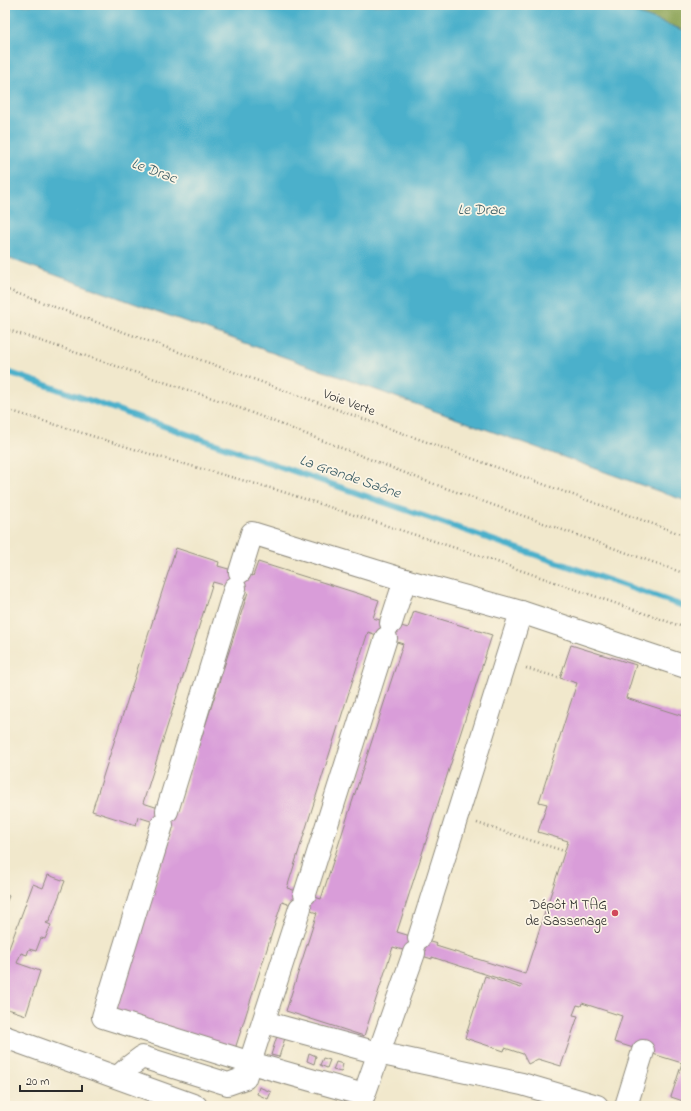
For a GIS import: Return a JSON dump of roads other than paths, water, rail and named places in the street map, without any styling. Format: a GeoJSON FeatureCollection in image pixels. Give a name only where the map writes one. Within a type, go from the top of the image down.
{"type":"FeatureCollection","features":[{"type":"Feature","properties":{"kind":"street"},"geometry":{"type":"LineString","coordinates":[[522,612],[417,946],[364,1095],[251,1063],[103,1017],[252,533],[405,580],[522,612],[686,667]]}},
{"type":"Feature","properties":{"kind":"street"},"geometry":{"type":"LineString","coordinates":[[118,1077],[142,1057],[228,1084],[245,1078],[405,580]]}},
{"type":"Feature","properties":{"kind":"street"},"geometry":{"type":"LineString","coordinates":[[264,1022],[378,1053],[522,1084],[597,1106]]}},
{"type":"Feature","properties":{"kind":"street"},"geometry":{"type":"LineString","coordinates":[[5,1037],[196,1106]]}},
{"type":"Feature","properties":{"kind":"street"},"geometry":{"type":"LineString","coordinates":[[626,1106],[643,1051]]}},
{"type":"Feature","properties":{"kind":"water","name":"Le Drac"},"geometry":{"type":"Polygon","coordinates":[[[5,5],[614,5],[686,31],[686,501],[5,257],[5,5]]]}},
{"type":"Feature","properties":{"kind":"waterway","name":"La Grande Saône"},"geometry":{"type":"LineString","coordinates":[[5,371],[686,607]]}},
{"type":"Feature","properties":{"kind":"place","name":"Dépôt M TAG de Sassenage"},"geometry":{"type":"Point","coordinates":[615,913]}}]}
